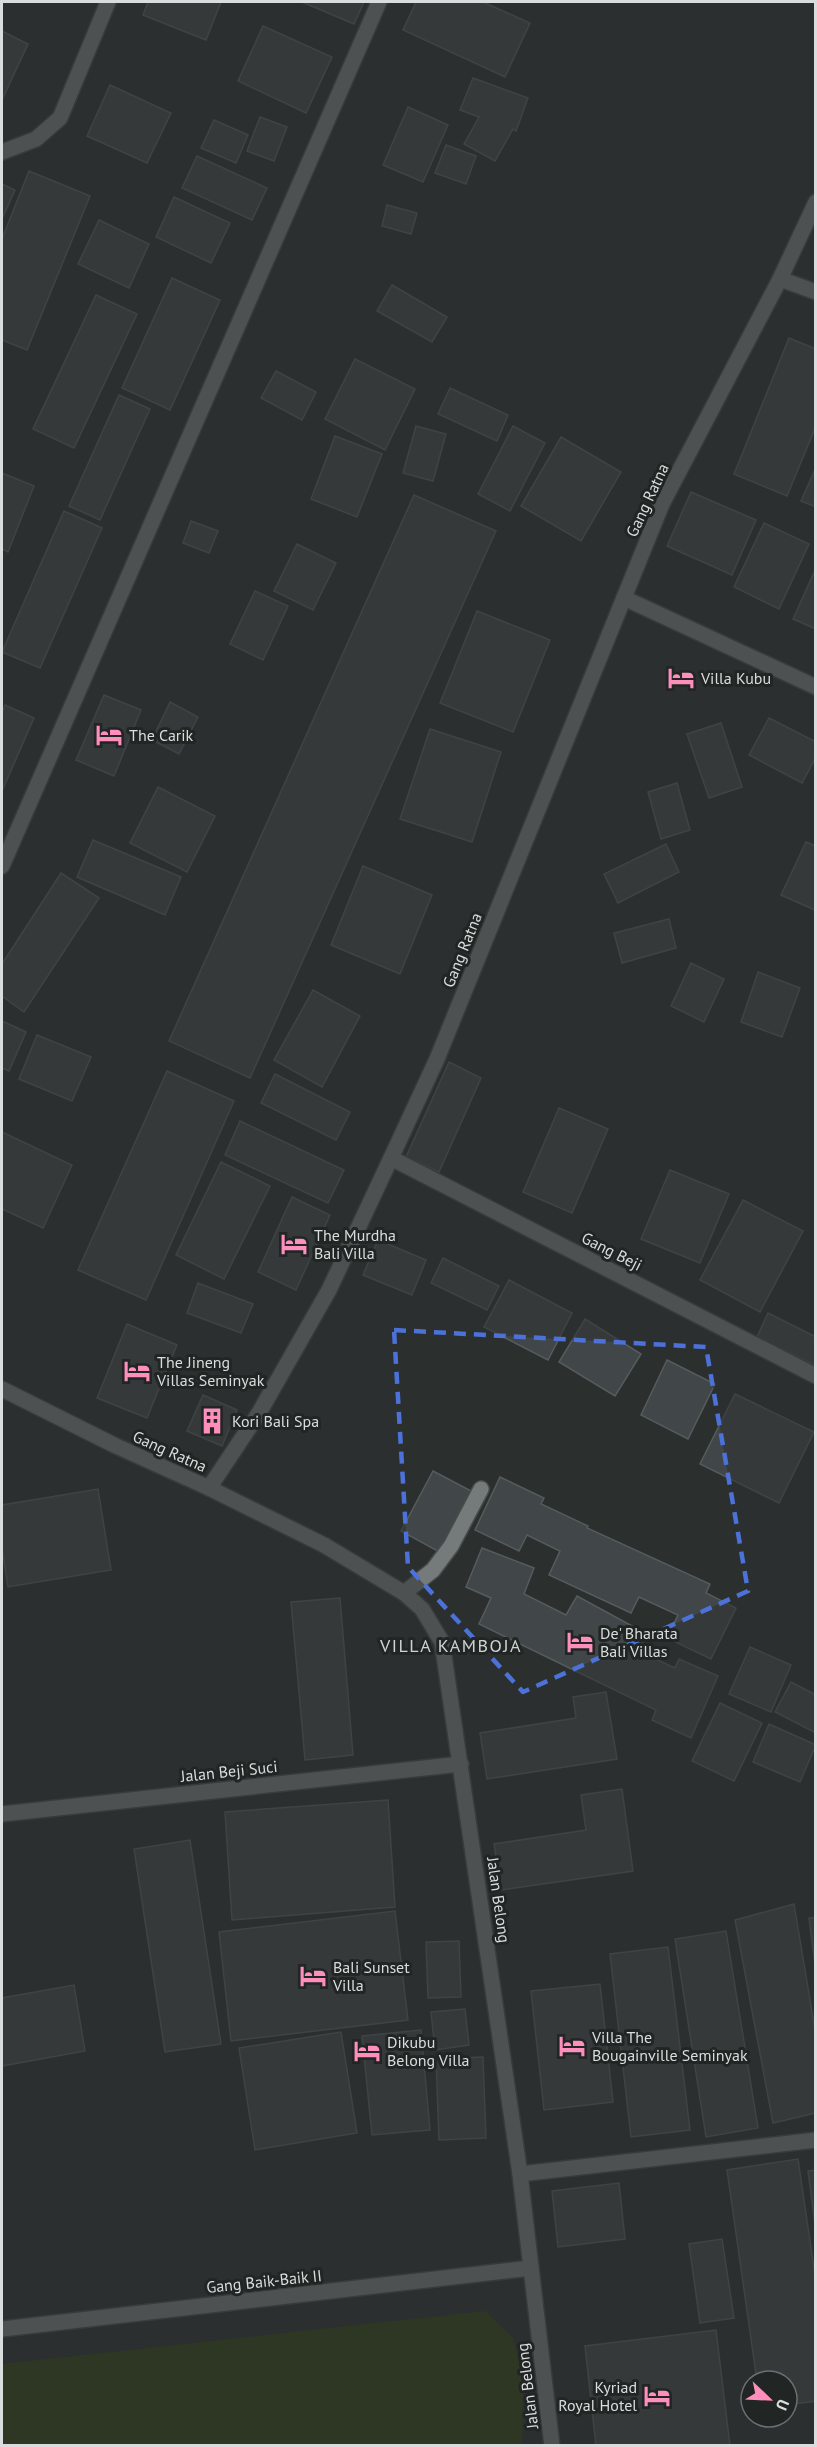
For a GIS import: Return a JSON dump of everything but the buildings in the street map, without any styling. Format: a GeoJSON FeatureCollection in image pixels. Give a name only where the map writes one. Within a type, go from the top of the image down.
{"type":"FeatureCollection","features":[{"type":"Feature","properties":{"kind":"street"},"geometry":{"type":"LineString","coordinates":[[2,152],[36,139],[60,118],[108,2]]}},
{"type":"Feature","properties":{"kind":"street"},"geometry":{"type":"LineString","coordinates":[[2,866],[379,2]]}},
{"type":"Feature","properties":{"kind":"street","name":"Gang Ratna"},"geometry":{"type":"LineString","coordinates":[[2,1389],[114,1445],[209,1488],[259,1413],[329,1290],[437,1059],[662,504],[780,279],[816,202]]}},
{"type":"Feature","properties":{"kind":"street"},"geometry":{"type":"LineString","coordinates":[[780,279],[816,292]]}},
{"type":"Feature","properties":{"kind":"street"},"geometry":{"type":"LineString","coordinates":[[624,598],[816,687]]}},
{"type":"Feature","properties":{"kind":"street","name":"Gang Beji"},"geometry":{"type":"LineString","coordinates":[[391,1158],[816,1376]]}},
{"type":"Feature","properties":{"kind":"street","name":"Jalan Belong"},"geometry":{"type":"LineString","coordinates":[[209,1488],[324,1545],[404,1593],[422,1609],[442,1642],[520,2174],[552,2445]]}},
{"type":"Feature","properties":{"kind":"street"},"geometry":{"type":"LineString","coordinates":[[404,1593],[432,1570],[451,1546],[481,1489]]}},
{"type":"Feature","properties":{"kind":"street","name":"Jalan Beji Suci"},"geometry":{"type":"LineString","coordinates":[[2,1814],[461,1764]]}},
{"type":"Feature","properties":{"kind":"street"},"geometry":{"type":"LineString","coordinates":[[520,2174],[816,2140]]}},
{"type":"Feature","properties":{"kind":"street","name":"Gang Baik-Baik II"},"geometry":{"type":"LineString","coordinates":[[2,2329],[531,2268]]}},
{"type":"Feature","properties":{"kind":"highlighted area"},"geometry":{"type":"Polygon","coordinates":[[[394,1330],[706,1347],[748,1591],[523,1692],[408,1567],[394,1330]]]}},
{"type":"Feature","properties":{"kind":"green space"},"geometry":{"type":"Polygon","coordinates":[[[485,2311],[513,2338],[523,2376],[522,2445],[2,2445],[2,2364],[485,2311]]]}},
{"type":"Feature","properties":{"kind":"place","name":"Villa Kubu"},"geometry":{"type":"Point","coordinates":[681,678]}},
{"type":"Feature","properties":{"kind":"place","name":"The Carik"},"geometry":{"type":"Point","coordinates":[109,735]}},
{"type":"Feature","properties":{"kind":"place","name":"The Murdha Bali Villa"},"geometry":{"type":"Point","coordinates":[294,1244]}},
{"type":"Feature","properties":{"kind":"place","name":"The Jineng Villas Seminyak"},"geometry":{"type":"Point","coordinates":[137,1371]}},
{"type":"Feature","properties":{"kind":"place","name":"Kori Bali Spa"},"geometry":{"type":"Point","coordinates":[212,1421]}},
{"type":"Feature","properties":{"kind":"place","name":"De' Bharata Bali Villas"},"geometry":{"type":"Point","coordinates":[580,1642]}},
{"type":"Feature","properties":{"kind":"place","name":"Bali Sunset Villa"},"geometry":{"type":"Point","coordinates":[313,1976]}},
{"type":"Feature","properties":{"kind":"place","name":"Villa The Bougainville Seminyak"},"geometry":{"type":"Point","coordinates":[572,2046]}},
{"type":"Feature","properties":{"kind":"place","name":"Dikubu Belong Villa"},"geometry":{"type":"Point","coordinates":[367,2051]}},
{"type":"Feature","properties":{"kind":"place","name":"Kyriad Royal Hotel"},"geometry":{"type":"Point","coordinates":[657,2396]}},
{"type":"Feature","properties":{"kind":"district","name":"VILLA KAMBOJA"},"geometry":{"type":"Point","coordinates":[451,1646]}}]}
